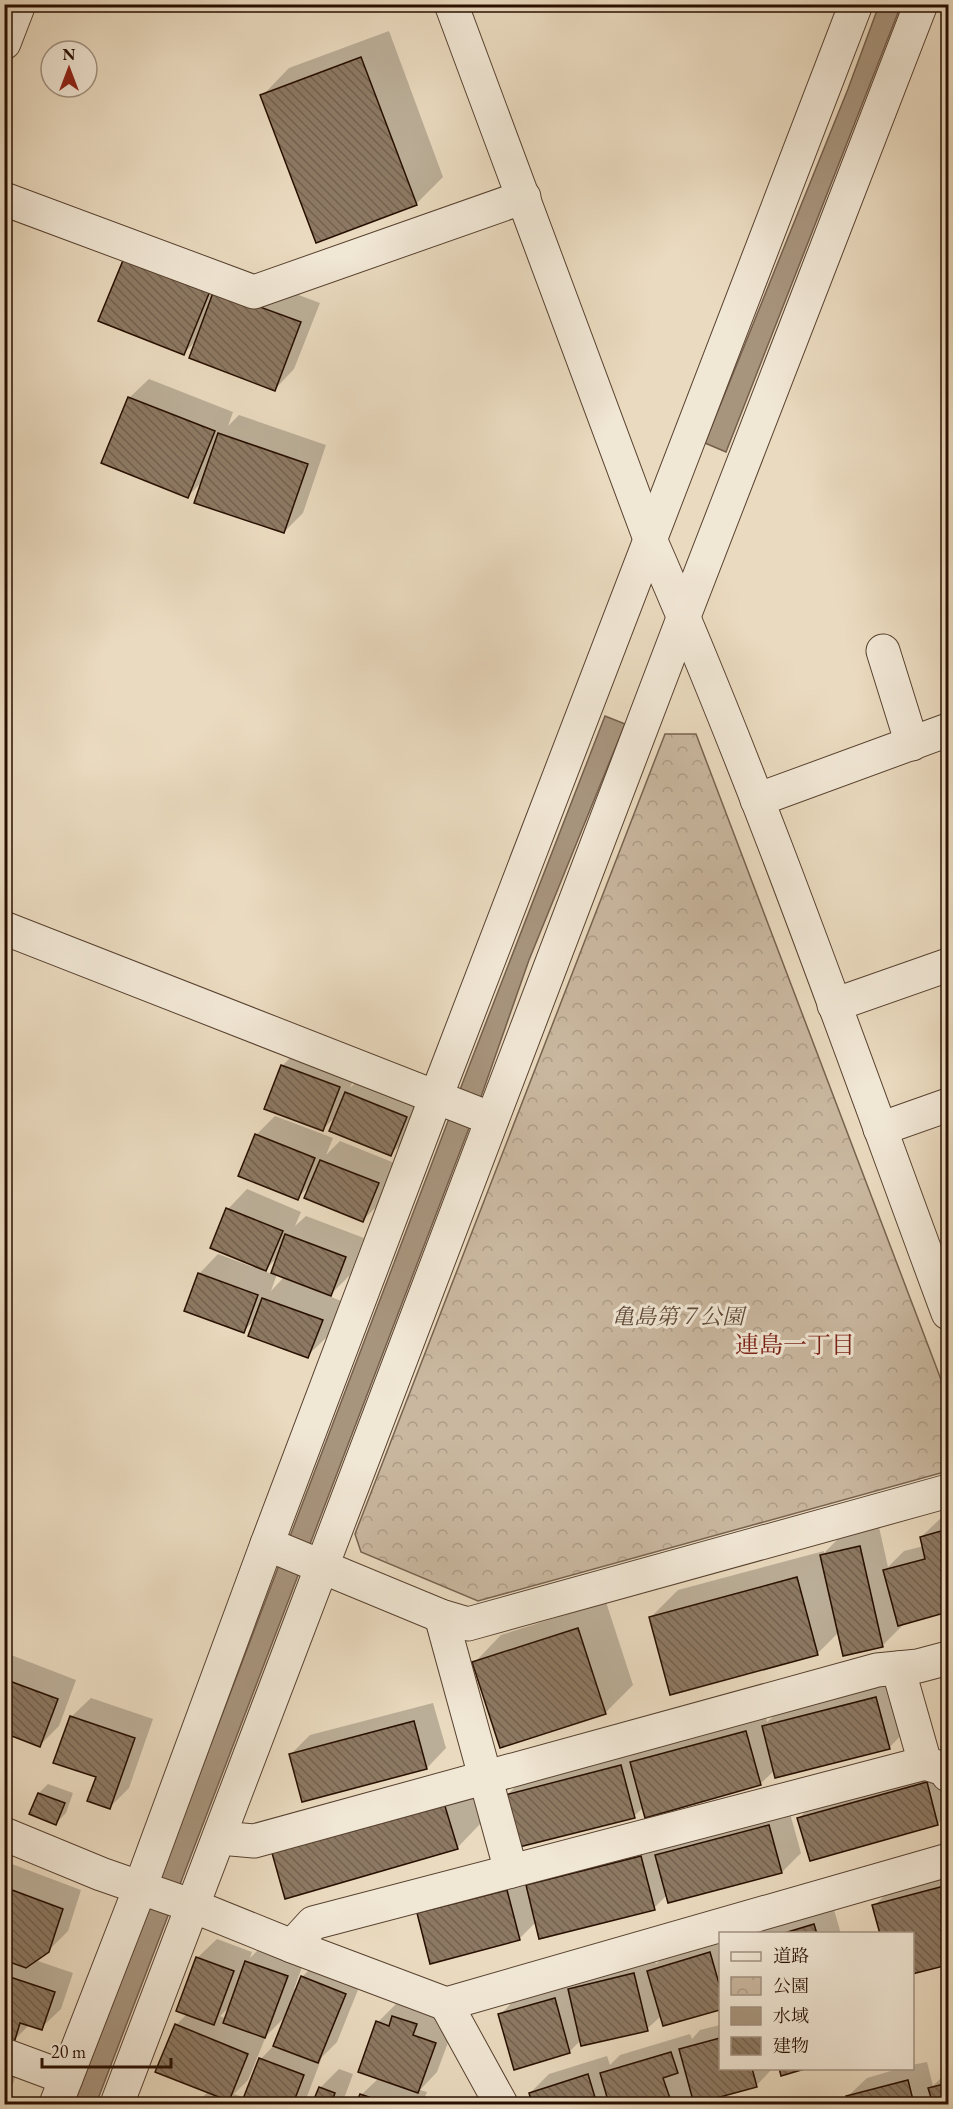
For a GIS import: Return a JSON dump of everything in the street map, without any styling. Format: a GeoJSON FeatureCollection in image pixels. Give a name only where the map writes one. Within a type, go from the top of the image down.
{"type":"FeatureCollection","features":[{"type":"Feature","properties":{"kind":"street"},"geometry":{"type":"LineString","coordinates":[[4,43],[19,4]]}},
{"type":"Feature","properties":{"kind":"street"},"geometry":{"type":"LineString","coordinates":[[451,4],[650,539],[684,616],[757,800],[948,1313]]}},
{"type":"Feature","properties":{"kind":"street"},"geometry":{"type":"LineString","coordinates":[[4,2055],[61,2092],[165,1897],[294,1555],[442,1100],[650,539],[856,4]]}},
{"type":"Feature","properties":{"kind":"street"},"geometry":{"type":"LineString","coordinates":[[117,2104],[165,1897],[220,1838],[294,1555],[486,1117],[684,616],[921,4]]}},
{"type":"Feature","properties":{"kind":"street"},"geometry":{"type":"LineString","coordinates":[[4,199],[254,292],[524,197]]}},
{"type":"Feature","properties":{"kind":"street"},"geometry":{"type":"LineString","coordinates":[[884,651],[912,744]]}},
{"type":"Feature","properties":{"kind":"street"},"geometry":{"type":"LineString","coordinates":[[757,800],[948,730]]}},
{"type":"Feature","properties":{"kind":"street"},"geometry":{"type":"LineString","coordinates":[[4,928],[486,1117]]}},
{"type":"Feature","properties":{"kind":"street"},"geometry":{"type":"LineString","coordinates":[[834,1005],[948,965]]}},
{"type":"Feature","properties":{"kind":"street"},"geometry":{"type":"LineString","coordinates":[[880,1129],[948,1105]]}},
{"type":"Feature","properties":{"kind":"street"},"geometry":{"type":"LineString","coordinates":[[294,1555],[441,1616],[468,1624],[948,1491]]}},
{"type":"Feature","properties":{"kind":"street"},"geometry":{"type":"LineString","coordinates":[[441,1616],[511,1871]]}},
{"type":"Feature","properties":{"kind":"street"},"geometry":{"type":"LineString","coordinates":[[220,1838],[254,1841],[877,1670],[918,1666],[948,1658]]}},
{"type":"Feature","properties":{"kind":"street"},"geometry":{"type":"LineString","coordinates":[[292,1946],[313,1923],[511,1871],[937,1769],[898,1668]]}},
{"type":"Feature","properties":{"kind":"street"},"geometry":{"type":"LineString","coordinates":[[4,1834],[446,2004],[948,1860]]}},
{"type":"Feature","properties":{"kind":"street"},"geometry":{"type":"LineString","coordinates":[[446,2004],[501,2104]]}},
{"type":"Feature","properties":{"kind":"green space","name":"亀島第７公園"},"geometry":{"type":"Polygon","coordinates":[[[665,734],[696,734],[948,1398],[948,1471],[478,1601],[361,1552],[355,1534],[665,734]]]}},
{"type":"Feature","properties":{"kind":"water"},"geometry":{"type":"Polygon","coordinates":[[[879,5],[901,5],[726,452],[705,443],[848,89],[879,5]]]}},
{"type":"Feature","properties":{"kind":"water"},"geometry":{"type":"Polygon","coordinates":[[[605,716],[625,724],[529,960],[482,1094],[96,2104],[74,2104],[461,1087],[605,716]]]}},
{"type":"Feature","properties":{"kind":"building"},"geometry":{"type":"Polygon","coordinates":[[[361,57],[417,205],[316,243],[260,95],[361,57]]]}},
{"type":"Feature","properties":{"kind":"building"},"geometry":{"type":"Polygon","coordinates":[[[124,258],[210,291],[184,355],[98,321],[124,258]]]}},
{"type":"Feature","properties":{"kind":"building"},"geometry":{"type":"Polygon","coordinates":[[[214,290],[301,322],[275,391],[189,358],[214,290]]]}},
{"type":"Feature","properties":{"kind":"building"},"geometry":{"type":"Polygon","coordinates":[[[128,397],[215,431],[188,498],[101,463],[128,397]]]}},
{"type":"Feature","properties":{"kind":"building"},"geometry":{"type":"Polygon","coordinates":[[[218,433],[308,464],[284,533],[194,503],[218,433]]]}},
{"type":"Feature","properties":{"kind":"building"},"geometry":{"type":"Polygon","coordinates":[[[281,1065],[340,1087],[323,1131],[264,1109],[281,1065]]]}},
{"type":"Feature","properties":{"kind":"building"},"geometry":{"type":"Polygon","coordinates":[[[345,1092],[407,1117],[391,1156],[329,1131],[345,1092]]]}},
{"type":"Feature","properties":{"kind":"building"},"geometry":{"type":"Polygon","coordinates":[[[255,1134],[315,1158],[298,1200],[238,1176],[255,1134]]]}},
{"type":"Feature","properties":{"kind":"building"},"geometry":{"type":"Polygon","coordinates":[[[320,1160],[379,1183],[363,1222],[304,1198],[320,1160]]]}},
{"type":"Feature","properties":{"kind":"building"},"geometry":{"type":"Polygon","coordinates":[[[226,1208],[283,1231],[266,1271],[210,1248],[226,1208]]]}},
{"type":"Feature","properties":{"kind":"building"},"geometry":{"type":"Polygon","coordinates":[[[285,1234],[346,1257],[331,1296],[271,1273],[285,1234]]]}},
{"type":"Feature","properties":{"kind":"building"},"geometry":{"type":"Polygon","coordinates":[[[198,1273],[258,1295],[244,1333],[184,1311],[198,1273]]]}},
{"type":"Feature","properties":{"kind":"building"},"geometry":{"type":"Polygon","coordinates":[[[262,1298],[323,1320],[308,1358],[248,1336],[262,1298]]]}},
{"type":"Feature","properties":{"kind":"building"},"geometry":{"type":"Polygon","coordinates":[[[948,1529],[948,1612],[898,1626],[883,1570],[925,1559],[920,1537],[948,1529]]]}},
{"type":"Feature","properties":{"kind":"building"},"geometry":{"type":"Polygon","coordinates":[[[860,1546],[883,1647],[843,1656],[820,1555],[860,1546]]]}},
{"type":"Feature","properties":{"kind":"building"},"geometry":{"type":"Polygon","coordinates":[[[797,1577],[818,1655],[670,1695],[649,1617],[797,1577]]]}},
{"type":"Feature","properties":{"kind":"building"},"geometry":{"type":"Polygon","coordinates":[[[578,1628],[606,1714],[500,1748],[472,1662],[578,1628]]]}},
{"type":"Feature","properties":{"kind":"building"},"geometry":{"type":"Polygon","coordinates":[[[4,1679],[58,1699],[40,1747],[4,1733],[4,1679]]]}},
{"type":"Feature","properties":{"kind":"building"},"geometry":{"type":"Polygon","coordinates":[[[876,1697],[890,1749],[775,1778],[762,1726],[876,1697]]]}},
{"type":"Feature","properties":{"kind":"building"},"geometry":{"type":"Polygon","coordinates":[[[70,1716],[135,1738],[110,1809],[87,1801],[96,1777],[53,1763],[70,1716]]]}},
{"type":"Feature","properties":{"kind":"building"},"geometry":{"type":"Polygon","coordinates":[[[414,1721],[427,1769],[302,1802],[289,1754],[414,1721]]]}},
{"type":"Feature","properties":{"kind":"building"},"geometry":{"type":"Polygon","coordinates":[[[746,1731],[761,1785],[645,1818],[630,1762],[746,1731]]]}},
{"type":"Feature","properties":{"kind":"building"},"geometry":{"type":"Polygon","coordinates":[[[621,1765],[635,1818],[519,1847],[505,1795],[621,1765]]]}},
{"type":"Feature","properties":{"kind":"building"},"geometry":{"type":"Polygon","coordinates":[[[927,1782],[938,1825],[810,1861],[797,1818],[927,1782]]]}},
{"type":"Feature","properties":{"kind":"building"},"geometry":{"type":"Polygon","coordinates":[[[38,1793],[65,1803],[56,1825],[29,1814],[38,1793]]]}},
{"type":"Feature","properties":{"kind":"building"},"geometry":{"type":"Polygon","coordinates":[[[444,1803],[458,1849],[285,1899],[272,1853],[444,1803]]]}},
{"type":"Feature","properties":{"kind":"building"},"geometry":{"type":"Polygon","coordinates":[[[769,1825],[782,1873],[668,1903],[655,1855],[769,1825]]]}},
{"type":"Feature","properties":{"kind":"building"},"geometry":{"type":"Polygon","coordinates":[[[641,1856],[655,1910],[539,1939],[526,1885],[641,1856]]]}},
{"type":"Feature","properties":{"kind":"building"},"geometry":{"type":"Polygon","coordinates":[[[948,1885],[948,1965],[914,1974],[914,1932],[879,1932],[872,1905],[948,1885]]]}},
{"type":"Feature","properties":{"kind":"building"},"geometry":{"type":"Polygon","coordinates":[[[4,1887],[63,1909],[49,1952],[26,1968],[4,1960],[4,1887]]]}},
{"type":"Feature","properties":{"kind":"building"},"geometry":{"type":"Polygon","coordinates":[[[507,1890],[520,1940],[430,1964],[417,1913],[507,1890]]]}},
{"type":"Feature","properties":{"kind":"building"},"geometry":{"type":"Polygon","coordinates":[[[814,1924],[816,1932],[788,1932],[814,1924]]]}},
{"type":"Feature","properties":{"kind":"building"},"geometry":{"type":"Polygon","coordinates":[[[710,1952],[719,1984],[719,2010],[663,2026],[647,1971],[710,1952]]]}},
{"type":"Feature","properties":{"kind":"building"},"geometry":{"type":"Polygon","coordinates":[[[196,1957],[234,1971],[214,2025],[176,2011],[196,1957]]]}},
{"type":"Feature","properties":{"kind":"building"},"geometry":{"type":"Polygon","coordinates":[[[245,1961],[288,1976],[265,2038],[223,2023],[245,1961]]]}},
{"type":"Feature","properties":{"kind":"building"},"geometry":{"type":"Polygon","coordinates":[[[634,1973],[648,2031],[581,2046],[568,1989],[634,1973]]]}},
{"type":"Feature","properties":{"kind":"building"},"geometry":{"type":"Polygon","coordinates":[[[4,1975],[55,1992],[42,2030],[20,2023],[14,2043],[4,2040],[4,1975]]]}},
{"type":"Feature","properties":{"kind":"building"},"geometry":{"type":"Polygon","coordinates":[[[301,1976],[346,1994],[318,2063],[273,2046],[301,1976]]]}},
{"type":"Feature","properties":{"kind":"building"},"geometry":{"type":"Polygon","coordinates":[[[555,1998],[570,2053],[514,2070],[498,2014],[555,1998]]]}},
{"type":"Feature","properties":{"kind":"building"},"geometry":{"type":"Polygon","coordinates":[[[392,2016],[417,2024],[413,2035],[436,2043],[418,2093],[358,2072],[376,2021],[389,2026],[392,2016]]]}},
{"type":"Feature","properties":{"kind":"building"},"geometry":{"type":"Polygon","coordinates":[[[175,2024],[248,2054],[229,2101],[155,2072],[175,2024]]]}},
{"type":"Feature","properties":{"kind":"building"},"geometry":{"type":"Polygon","coordinates":[[[719,2038],[719,2070],[753,2070],[757,2087],[694,2104],[679,2049],[719,2038]]]}},
{"type":"Feature","properties":{"kind":"building"},"geometry":{"type":"Polygon","coordinates":[[[671,2052],[678,2073],[663,2078],[672,2104],[609,2104],[600,2073],[671,2052]]]}},
{"type":"Feature","properties":{"kind":"building"},"geometry":{"type":"Polygon","coordinates":[[[259,2058],[304,2075],[293,2104],[241,2104],[259,2058]]]}},
{"type":"Feature","properties":{"kind":"building"},"geometry":{"type":"Polygon","coordinates":[[[780,2070],[801,2070],[781,2076],[780,2070]]]}},
{"type":"Feature","properties":{"kind":"building"},"geometry":{"type":"Polygon","coordinates":[[[588,2074],[597,2104],[532,2104],[529,2093],[588,2074]]]}},
{"type":"Feature","properties":{"kind":"building"},"geometry":{"type":"Polygon","coordinates":[[[908,2080],[914,2104],[848,2104],[846,2096],[908,2080]]]}},
{"type":"Feature","properties":{"kind":"building"},"geometry":{"type":"Polygon","coordinates":[[[948,2083],[948,2104],[933,2104],[928,2088],[948,2083]]]}},
{"type":"Feature","properties":{"kind":"building"},"geometry":{"type":"Polygon","coordinates":[[[319,2087],[335,2093],[331,2104],[312,2104],[319,2087]]]}},
{"type":"Feature","properties":{"kind":"building"},"geometry":{"type":"Polygon","coordinates":[[[360,2094],[389,2104],[356,2104],[360,2094]]]}},
{"type":"Feature","properties":{"kind":"district","name":"連島一丁目"},"geometry":{"type":"Point","coordinates":[795,1345]}}]}
